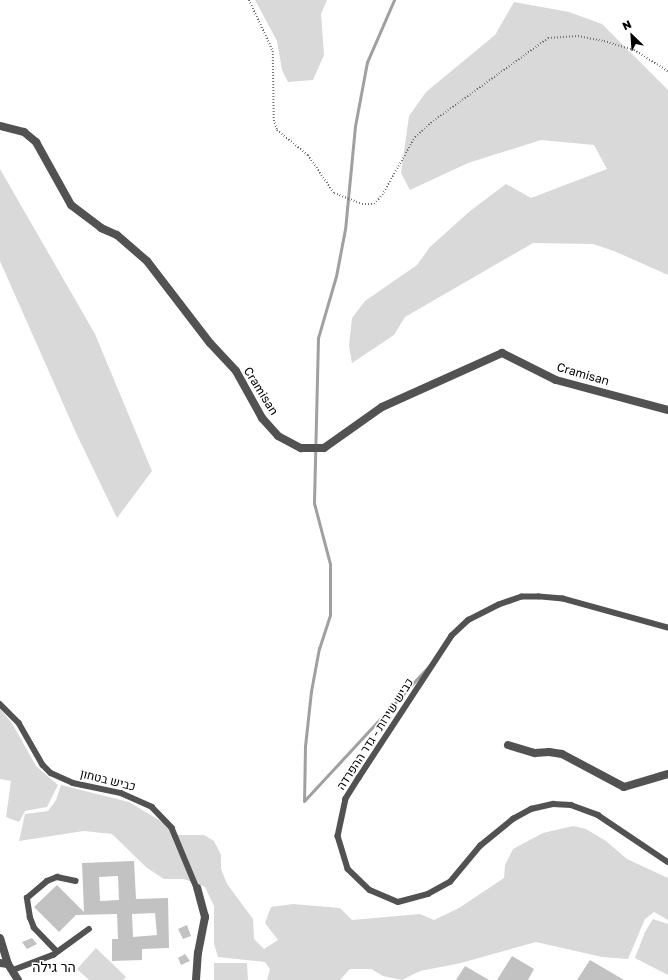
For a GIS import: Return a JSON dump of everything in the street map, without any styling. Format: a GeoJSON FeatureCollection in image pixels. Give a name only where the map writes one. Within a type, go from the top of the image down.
{"type":"FeatureCollection","features":[{"type":"Feature","properties":{"kind":"street","name":"Cramisan"},"geometry":{"type":"LineString","coordinates":[[0,126],[24,132],[36,142],[71,205],[100,228],[117,234],[147,261],[210,343],[236,371],[262,418],[278,436],[301,448],[324,448],[382,407],[502,353],[556,380],[668,410]]}},
{"type":"Feature","properties":{"kind":"street"},"geometry":{"type":"LineString","coordinates":[[508,745],[535,753],[549,752],[562,754],[624,787],[668,774]]}},
{"type":"Feature","properties":{"kind":"street"},"geometry":{"type":"LineString","coordinates":[[196,980],[198,953],[205,917],[197,888]]}},
{"type":"Feature","properties":{"kind":"street"},"geometry":{"type":"LineString","coordinates":[[0,938],[7,966],[18,980]]}},
{"type":"Feature","properties":{"kind":"lane","name":"כביש שירות - גדר ההפרדה"},"geometry":{"type":"LineString","coordinates":[[668,628],[562,600],[539,597],[522,597],[499,605],[469,620],[452,636],[346,799],[338,836],[348,869],[370,890],[398,902],[428,894],[450,882],[480,846],[513,819],[531,809],[553,804],[571,805],[598,814],[668,862]]}},
{"type":"Feature","properties":{"kind":"lane","name":"כביש בטחון"},"geometry":{"type":"LineString","coordinates":[[0,704],[19,723],[43,765],[51,773],[73,783],[121,793],[152,807],[172,828],[197,888]]}},
{"type":"Feature","properties":{"kind":"lane"},"geometry":{"type":"LineString","coordinates":[[57,952],[34,928],[30,918],[27,898],[47,881],[57,877],[76,880]]}},
{"type":"Feature","properties":{"kind":"lane"},"geometry":{"type":"LineString","coordinates":[[7,966],[57,952],[89,929]]}},
{"type":"Feature","properties":{"kind":"path"},"geometry":{"type":"LineString","coordinates":[[249,0],[273,51],[274,120],[277,130],[308,155],[334,193],[362,204],[374,204],[382,195],[415,137],[433,121],[548,38],[578,36],[604,41],[634,50],[668,71]]}},
{"type":"Feature","properties":{"kind":"shaded area"},"geometry":{"type":"Polygon","coordinates":[[[255,0],[327,0],[321,14],[324,55],[313,80],[288,82],[282,70],[277,41],[255,0]]]}},
{"type":"Feature","properties":{"kind":"shaded area"},"geometry":{"type":"Polygon","coordinates":[[[514,2],[569,12],[602,24],[668,90],[668,275],[614,251],[593,244],[533,243],[405,317],[394,335],[352,363],[349,346],[352,318],[365,301],[417,265],[430,247],[470,211],[506,184],[531,198],[607,169],[594,145],[541,140],[468,163],[410,190],[401,173],[409,116],[426,92],[495,35],[514,2]]]}},
{"type":"Feature","properties":{"kind":"shaded area"},"geometry":{"type":"Polygon","coordinates":[[[0,169],[95,334],[152,471],[117,518],[77,435],[0,261],[0,169]]]}},
{"type":"Feature","properties":{"kind":"shaded area"},"geometry":{"type":"Polygon","coordinates":[[[0,709],[12,723],[36,766],[58,785],[47,807],[25,811],[19,822],[6,817],[11,781],[0,779],[0,709]]]}},
{"type":"Feature","properties":{"kind":"shaded area"},"geometry":{"type":"Polygon","coordinates":[[[61,785],[129,802],[164,823],[175,835],[204,835],[214,841],[221,855],[221,869],[227,884],[253,919],[254,939],[264,949],[278,940],[265,923],[271,907],[293,904],[340,908],[352,920],[420,914],[434,920],[459,908],[504,878],[505,865],[513,849],[543,833],[573,826],[586,829],[606,841],[627,859],[668,878],[668,920],[654,912],[645,919],[628,959],[602,957],[536,942],[461,963],[420,971],[402,980],[383,976],[371,969],[350,969],[340,980],[267,980],[270,969],[265,962],[218,957],[214,944],[214,906],[205,887],[184,879],[164,879],[147,868],[112,834],[84,831],[19,841],[25,814],[48,811],[56,800],[61,785]]]}},
{"type":"Feature","properties":{"kind":"shaded area"},"geometry":{"type":"Polygon","coordinates":[[[653,919],[668,924],[668,975],[635,958],[645,932],[653,919]]]}},
{"type":"Feature","properties":{"kind":"shaded area"},"geometry":{"type":"Polygon","coordinates":[[[96,948],[126,977],[123,980],[89,980],[77,969],[96,948]]]}},
{"type":"Feature","properties":{"kind":"shaded area"},"geometry":{"type":"Polygon","coordinates":[[[214,963],[247,963],[248,980],[214,980],[214,963]]]}},
{"type":"Feature","properties":{"kind":"building"},"geometry":{"type":"Polygon","coordinates":[[[134,861],[136,899],[168,898],[169,948],[142,949],[142,960],[112,961],[112,939],[118,939],[117,914],[76,915],[59,932],[34,907],[57,885],[84,912],[82,863],[134,861]],[[118,876],[99,877],[100,901],[119,900],[118,876]],[[155,913],[132,914],[133,937],[157,935],[155,913]]]}},
{"type":"Feature","properties":{"kind":"building"},"geometry":{"type":"Polygon","coordinates":[[[187,925],[191,936],[183,939],[178,929],[187,925]]]}},
{"type":"Feature","properties":{"kind":"building"},"geometry":{"type":"Polygon","coordinates":[[[32,938],[37,944],[27,949],[22,942],[32,938]]]}},
{"type":"Feature","properties":{"kind":"building"},"geometry":{"type":"Polygon","coordinates":[[[185,954],[190,961],[181,965],[178,958],[185,954]]]}},
{"type":"Feature","properties":{"kind":"building"},"geometry":{"type":"Polygon","coordinates":[[[512,956],[534,969],[528,980],[497,980],[512,956]]]}},
{"type":"Feature","properties":{"kind":"building"},"geometry":{"type":"Polygon","coordinates":[[[590,960],[624,980],[577,980],[590,960]]]}},
{"type":"Feature","properties":{"kind":"building"},"geometry":{"type":"Polygon","coordinates":[[[465,966],[489,980],[456,980],[465,966]]]}},
{"type":"Feature","properties":{"kind":"waterway"},"geometry":{"type":"LineString","coordinates":[[394,0],[367,62],[355,126],[345,229],[336,276],[318,338],[314,503],[330,564],[330,615],[319,648],[311,691],[305,746],[304,801],[432,663]]}},
{"type":"Feature","properties":{"kind":"district","name":"הר גילה"},"geometry":{"type":"Point","coordinates":[54,967]}}]}
